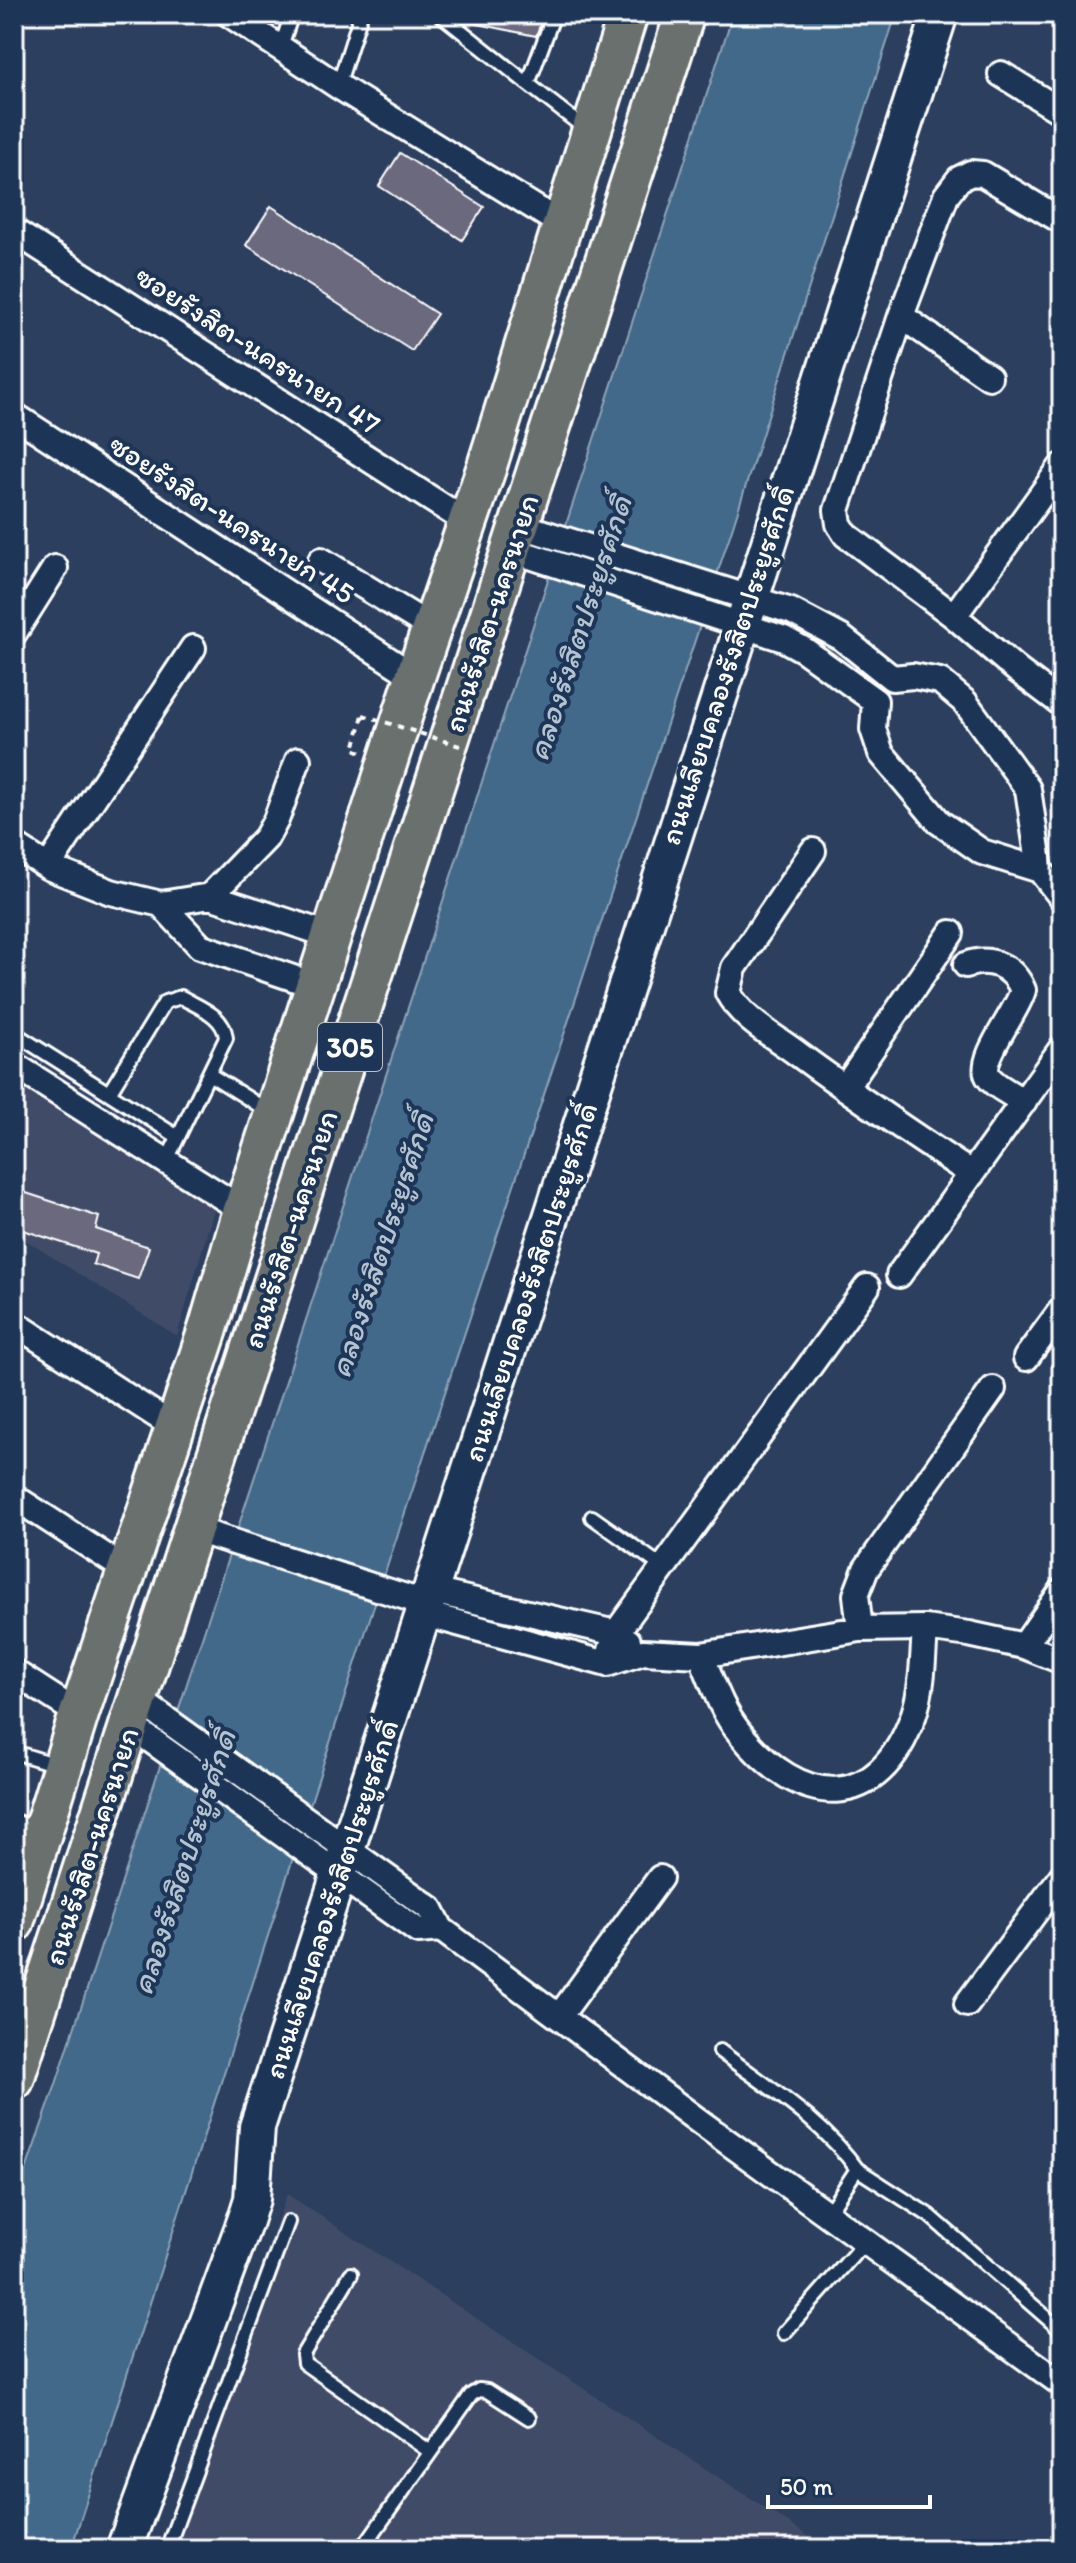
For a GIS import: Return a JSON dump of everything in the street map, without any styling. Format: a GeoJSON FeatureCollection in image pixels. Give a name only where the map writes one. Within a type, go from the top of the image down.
{"type":"FeatureCollection","features":[{"type":"Feature","properties":{"kind":"main road","name":"ถนนรังสิต-นครนายก"},"geometry":{"type":"LineString","coordinates":[[14,1923],[29,1826],[64,1767],[176,1428],[243,1210],[563,225],[628,14]]}},
{"type":"Feature","properties":{"kind":"main road","name":"ถนนรังสิต-นครนายก"},"geometry":{"type":"LineString","coordinates":[[14,2080],[145,1720],[208,1533],[528,541],[685,14]]}},
{"type":"Feature","properties":{"kind":"street"},"geometry":{"type":"LineString","coordinates":[[229,14],[338,86],[563,225]]}},
{"type":"Feature","properties":{"kind":"street","name":"ถนนเลียบคลองรังสิตประยูรศักดิ์"},"geometry":{"type":"LineString","coordinates":[[124,2549],[245,2221],[252,2199],[257,2127],[423,1602],[940,14]]}},
{"type":"Feature","properties":{"kind":"street"},"geometry":{"type":"LineString","coordinates":[[1001,74],[1062,112]]}},
{"type":"Feature","properties":{"kind":"street"},"geometry":{"type":"LineString","coordinates":[[1062,221],[983,174],[971,173],[959,179],[946,196],[901,316],[839,499],[839,524],[846,535],[954,616],[1062,704]]}},
{"type":"Feature","properties":{"kind":"street","name":"ซอยรังสิต-นครนายก 47"},"geometry":{"type":"LineString","coordinates":[[14,231],[467,522]]}},
{"type":"Feature","properties":{"kind":"street"},"geometry":{"type":"LineString","coordinates":[[901,316],[989,377]]}},
{"type":"Feature","properties":{"kind":"street","name":"ซอยรังสิต-นครนายก 45"},"geometry":{"type":"LineString","coordinates":[[14,415],[415,677]]}},
{"type":"Feature","properties":{"kind":"street"},"geometry":{"type":"LineString","coordinates":[[954,616],[1062,466]]}},
{"type":"Feature","properties":{"kind":"street"},"geometry":{"type":"LineString","coordinates":[[528,541],[713,587],[875,701]]}},
{"type":"Feature","properties":{"kind":"street"},"geometry":{"type":"LineString","coordinates":[[528,541],[708,613],[791,611],[821,625],[892,678],[913,676],[940,681],[965,702],[1028,789],[1040,870],[1062,898]]}},
{"type":"Feature","properties":{"kind":"street"},"geometry":{"type":"LineString","coordinates":[[321,560],[432,628]]}},
{"type":"Feature","properties":{"kind":"street"},"geometry":{"type":"LineString","coordinates":[[14,633],[55,568]]}},
{"type":"Feature","properties":{"kind":"street"},"geometry":{"type":"LineString","coordinates":[[48,867],[193,648]]}},
{"type":"Feature","properties":{"kind":"street"},"geometry":{"type":"LineString","coordinates":[[892,678],[875,701],[873,729],[881,753],[939,822],[982,852],[1040,870]]}},
{"type":"Feature","properties":{"kind":"street"},"geometry":{"type":"LineString","coordinates":[[210,896],[266,838],[276,820],[298,760]]}},
{"type":"Feature","properties":{"kind":"street"},"geometry":{"type":"LineString","coordinates":[[14,845],[48,867],[82,882],[161,904],[210,896],[332,936]]}},
{"type":"Feature","properties":{"kind":"street"},"geometry":{"type":"LineString","coordinates":[[813,851],[734,968],[728,993],[736,1007],[752,1020],[972,1174]]}},
{"type":"Feature","properties":{"kind":"street"},"geometry":{"type":"LineString","coordinates":[[161,904],[200,946],[316,986]]}},
{"type":"Feature","properties":{"kind":"street"},"geometry":{"type":"LineString","coordinates":[[845,1088],[951,933]]}},
{"type":"Feature","properties":{"kind":"street"},"geometry":{"type":"LineString","coordinates":[[966,965],[978,961],[993,962],[1010,971],[1023,990],[1020,1004],[987,1057],[986,1067],[988,1077],[1024,1102]]}},
{"type":"Feature","properties":{"kind":"street"},"geometry":{"type":"LineString","coordinates":[[899,1275],[1062,1048]]}},
{"type":"Feature","properties":{"kind":"street"},"geometry":{"type":"LineString","coordinates":[[14,1065],[243,1210]]}},
{"type":"Feature","properties":{"kind":"street"},"geometry":{"type":"LineString","coordinates":[[607,1664],[616,1633],[867,1287]]}},
{"type":"Feature","properties":{"kind":"street"},"geometry":{"type":"LineString","coordinates":[[1026,1358],[1062,1309]]}},
{"type":"Feature","properties":{"kind":"street"},"geometry":{"type":"LineString","coordinates":[[14,1323],[176,1428]]}},
{"type":"Feature","properties":{"kind":"street"},"geometry":{"type":"LineString","coordinates":[[860,1629],[856,1595],[866,1569],[993,1389]]}},
{"type":"Feature","properties":{"kind":"street"},"geometry":{"type":"LineString","coordinates":[[14,1497],[128,1571]]}},
{"type":"Feature","properties":{"kind":"street"},"geometry":{"type":"LineString","coordinates":[[208,1533],[607,1664],[643,1652],[701,1655],[860,1629],[925,1628],[1024,1646],[1062,1661]]}},
{"type":"Feature","properties":{"kind":"street"},"geometry":{"type":"LineString","coordinates":[[1024,1646],[1062,1591]]}},
{"type":"Feature","properties":{"kind":"street"},"geometry":{"type":"LineString","coordinates":[[423,1602],[616,1633],[643,1652]]}},
{"type":"Feature","properties":{"kind":"street"},"geometry":{"type":"LineString","coordinates":[[701,1655],[718,1696],[738,1731],[761,1755],[792,1778],[820,1790],[838,1792],[859,1786],[880,1772],[904,1740],[915,1710],[921,1679],[925,1628]]}},
{"type":"Feature","properties":{"kind":"street"},"geometry":{"type":"LineString","coordinates":[[14,1672],[79,1714]]}},
{"type":"Feature","properties":{"kind":"street"},"geometry":{"type":"LineString","coordinates":[[145,1720],[343,1862],[418,1931],[441,1929],[1062,2384]]}},
{"type":"Feature","properties":{"kind":"street"},"geometry":{"type":"LineString","coordinates":[[967,2004],[1062,1876]]}},
{"type":"Feature","properties":{"kind":"street"},"geometry":{"type":"LineString","coordinates":[[559,2017],[660,1878]]}},
{"type":"Feature","properties":{"kind":"lane"},"geometry":{"type":"LineString","coordinates":[[280,49],[292,14]]}},
{"type":"Feature","properties":{"kind":"lane"},"geometry":{"type":"LineString","coordinates":[[338,86],[361,14]]}},
{"type":"Feature","properties":{"kind":"lane"},"geometry":{"type":"LineString","coordinates":[[440,14],[590,132]]}},
{"type":"Feature","properties":{"kind":"lane"},"geometry":{"type":"LineString","coordinates":[[460,27],[465,14]]}},
{"type":"Feature","properties":{"kind":"lane"},"geometry":{"type":"LineString","coordinates":[[528,84],[554,14]]}},
{"type":"Feature","properties":{"kind":"lane"},"geometry":{"type":"LineString","coordinates":[[109,1093],[165,1002],[172,998],[181,997],[217,1018],[225,1027],[226,1038],[166,1162]]}},
{"type":"Feature","properties":{"kind":"lane"},"geometry":{"type":"LineString","coordinates":[[14,1033],[178,1137]]}},
{"type":"Feature","properties":{"kind":"lane"},"geometry":{"type":"LineString","coordinates":[[209,1074],[274,1115]]}},
{"type":"Feature","properties":{"kind":"lane"},"geometry":{"type":"LineString","coordinates":[[592,1517],[664,1568]]}},
{"type":"Feature","properties":{"kind":"lane"},"geometry":{"type":"LineString","coordinates":[[14,1752],[64,1767]]}},
{"type":"Feature","properties":{"kind":"lane"},"geometry":{"type":"LineString","coordinates":[[720,2051],[823,2129],[857,2169],[930,2216],[1062,2331]]}},
{"type":"Feature","properties":{"kind":"lane"},"geometry":{"type":"LineString","coordinates":[[828,2213],[857,2169]]}},
{"type":"Feature","properties":{"kind":"lane"},"geometry":{"type":"LineString","coordinates":[[167,2549],[288,2222]]}},
{"type":"Feature","properties":{"kind":"lane"},"geometry":{"type":"LineString","coordinates":[[784,2333],[865,2242]]}},
{"type":"Feature","properties":{"kind":"lane"},"geometry":{"type":"LineString","coordinates":[[351,2274],[303,2354],[304,2363],[429,2451]]}},
{"type":"Feature","properties":{"kind":"lane"},"geometry":{"type":"LineString","coordinates":[[362,2549],[471,2395],[479,2390],[487,2391],[529,2418]]}},
{"type":"Feature","properties":{"kind":"path"},"geometry":{"type":"LineString","coordinates":[[363,715],[466,748]]}},
{"type":"Feature","properties":{"kind":"shaded area"},"geometry":{"type":"Polygon","coordinates":[[[14,1069],[216,1203],[177,1336],[14,1233],[14,1069]]]}},
{"type":"Feature","properties":{"kind":"shaded area"},"geometry":{"type":"Polygon","coordinates":[[[287,2194],[828,2549],[161,2549],[287,2194]]]}},
{"type":"Feature","properties":{"kind":"water","name":"คลองรังสิตประยูรศักดิ์"},"geometry":{"type":"Polygon","coordinates":[[[733,14],[896,14],[733,526],[372,1612],[71,2549],[14,2549],[14,2204],[56,2084],[733,14]]]}},
{"type":"Feature","properties":{"kind":"building"},"geometry":{"type":"Polygon","coordinates":[[[469,14],[544,14],[536,36],[468,22],[469,14]]]}},
{"type":"Feature","properties":{"kind":"building"},"geometry":{"type":"Polygon","coordinates":[[[400,153],[484,207],[462,240],[379,186],[400,153]]]}},
{"type":"Feature","properties":{"kind":"building"},"geometry":{"type":"Polygon","coordinates":[[[271,206],[437,314],[412,351],[246,245],[271,206]]]}},
{"type":"Feature","properties":{"kind":"building"},"geometry":{"type":"Polygon","coordinates":[[[20,1191],[99,1217],[96,1229],[149,1247],[138,1279],[93,1264],[96,1254],[14,1227],[14,1209],[20,1191]]]}}]}
